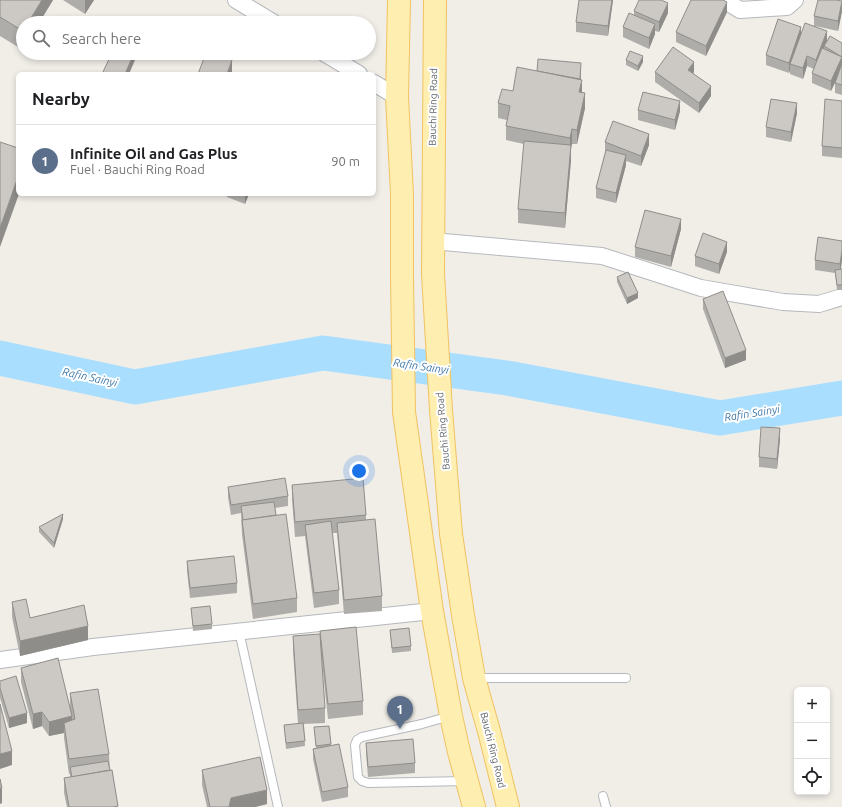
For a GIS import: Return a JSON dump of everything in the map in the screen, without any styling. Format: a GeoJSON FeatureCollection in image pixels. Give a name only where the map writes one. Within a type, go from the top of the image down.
{"type":"FeatureCollection","features":[{"type":"Feature","properties":{"kind":"main road"},"geometry":{"type":"LineString","coordinates":[[399,0],[397,97],[402,194],[404,412],[432,611],[451,716],[474,807]]}},
{"type":"Feature","properties":{"kind":"main road","name":"Bauchi Ring Road"},"geometry":{"type":"LineString","coordinates":[[435,0],[432,274],[440,410],[451,534],[474,678],[508,807]]}},
{"type":"Feature","properties":{"kind":"street"},"geometry":{"type":"LineString","coordinates":[[236,0],[262,16]]}},
{"type":"Feature","properties":{"kind":"street"},"geometry":{"type":"LineString","coordinates":[[724,0],[740,10],[787,7],[795,0]]}},
{"type":"Feature","properties":{"kind":"street"},"geometry":{"type":"LineString","coordinates":[[336,60],[356,72]]}},
{"type":"Feature","properties":{"kind":"street"},"geometry":{"type":"LineString","coordinates":[[376,84],[397,97]]}},
{"type":"Feature","properties":{"kind":"street"},"geometry":{"type":"LineString","coordinates":[[432,241],[602,256],[701,288],[783,302],[819,304],[842,298]]}},
{"type":"Feature","properties":{"kind":"street"},"geometry":{"type":"LineString","coordinates":[[0,660],[93,647],[432,611]]}},
{"type":"Feature","properties":{"kind":"lane"},"geometry":{"type":"LineString","coordinates":[[239,631],[278,807]]}},
{"type":"Feature","properties":{"kind":"lane"},"geometry":{"type":"LineString","coordinates":[[474,678],[626,678]]}},
{"type":"Feature","properties":{"kind":"lane"},"geometry":{"type":"LineString","coordinates":[[451,716],[362,737],[357,740],[355,745],[358,777],[362,781],[368,783],[467,781]]}},
{"type":"Feature","properties":{"kind":"lane"},"geometry":{"type":"LineString","coordinates":[[603,796],[606,807]]}},
{"type":"Feature","properties":{"kind":"building"},"geometry":{"type":"Polygon","coordinates":[[[0,0],[42,0],[32,16],[16,16],[16,27],[0,17],[0,0]]]}},
{"type":"Feature","properties":{"kind":"building"},"geometry":{"type":"Polygon","coordinates":[[[579,0],[612,0],[608,26],[576,22],[579,0]]]}},
{"type":"Feature","properties":{"kind":"building"},"geometry":{"type":"Polygon","coordinates":[[[639,0],[661,0],[668,3],[659,22],[634,11],[639,0]]]}},
{"type":"Feature","properties":{"kind":"building"},"geometry":{"type":"Polygon","coordinates":[[[691,0],[723,0],[727,2],[706,46],[676,32],[691,0]]]}},
{"type":"Feature","properties":{"kind":"building"},"geometry":{"type":"Polygon","coordinates":[[[818,0],[842,1],[838,21],[814,16],[818,0]]]}},
{"type":"Feature","properties":{"kind":"building"},"geometry":{"type":"Polygon","coordinates":[[[629,13],[655,24],[649,38],[623,27],[629,13]]]}},
{"type":"Feature","properties":{"kind":"building"},"geometry":{"type":"Polygon","coordinates":[[[778,19],[801,27],[789,63],[766,55],[778,19]]]}},
{"type":"Feature","properties":{"kind":"building"},"geometry":{"type":"Polygon","coordinates":[[[805,23],[827,31],[816,60],[807,56],[803,68],[790,64],[805,23]]]}},
{"type":"Feature","properties":{"kind":"building"},"geometry":{"type":"Polygon","coordinates":[[[830,36],[842,43],[842,57],[824,46],[830,36]]]}},
{"type":"Feature","properties":{"kind":"building"},"geometry":{"type":"Polygon","coordinates":[[[673,47],[694,62],[688,70],[711,86],[699,103],[655,72],[673,47]]]}},
{"type":"Feature","properties":{"kind":"building"},"geometry":{"type":"Polygon","coordinates":[[[822,48],[842,57],[831,81],[812,73],[822,48]]]}},
{"type":"Feature","properties":{"kind":"building"},"geometry":{"type":"Polygon","coordinates":[[[630,51],[643,56],[638,66],[626,60],[630,51]]]}},
{"type":"Feature","properties":{"kind":"building"},"geometry":{"type":"Polygon","coordinates":[[[538,59],[581,63],[580,79],[537,71],[538,59]]]}},
{"type":"Feature","properties":{"kind":"building"},"geometry":{"type":"Polygon","coordinates":[[[109,60],[131,60],[126,72],[103,72],[109,60]]]}},
{"type":"Feature","properties":{"kind":"building"},"geometry":{"type":"Polygon","coordinates":[[[203,60],[232,60],[228,72],[199,72],[203,60]]]}},
{"type":"Feature","properties":{"kind":"building"},"geometry":{"type":"Polygon","coordinates":[[[842,63],[842,85],[835,83],[842,63]]]}},
{"type":"Feature","properties":{"kind":"building"},"geometry":{"type":"Polygon","coordinates":[[[517,67],[582,80],[579,92],[585,93],[577,130],[572,129],[570,138],[506,126],[510,106],[498,103],[502,89],[513,91],[517,67]]]}},
{"type":"Feature","properties":{"kind":"building"},"geometry":{"type":"Polygon","coordinates":[[[643,92],[680,101],[675,120],[638,110],[643,92]]]}},
{"type":"Feature","properties":{"kind":"building"},"geometry":{"type":"Polygon","coordinates":[[[771,99],[797,103],[791,132],[766,127],[771,99]]]}},
{"type":"Feature","properties":{"kind":"building"},"geometry":{"type":"Polygon","coordinates":[[[825,99],[842,101],[842,148],[822,146],[825,99]]]}},
{"type":"Feature","properties":{"kind":"building"},"geometry":{"type":"Polygon","coordinates":[[[613,121],[649,134],[641,156],[605,142],[613,121]]]}},
{"type":"Feature","properties":{"kind":"building"},"geometry":{"type":"Polygon","coordinates":[[[524,141],[571,145],[565,213],[518,209],[524,141]]]}},
{"type":"Feature","properties":{"kind":"building"},"geometry":{"type":"Polygon","coordinates":[[[0,142],[16,147],[16,183],[0,228],[0,142]]]}},
{"type":"Feature","properties":{"kind":"building"},"geometry":{"type":"Polygon","coordinates":[[[606,150],[626,155],[616,193],[596,188],[606,150]]]}},
{"type":"Feature","properties":{"kind":"building"},"geometry":{"type":"Polygon","coordinates":[[[645,210],[681,219],[671,256],[635,247],[645,210]]]}},
{"type":"Feature","properties":{"kind":"building"},"geometry":{"type":"Polygon","coordinates":[[[703,233],[727,242],[719,264],[695,256],[703,233]]]}},
{"type":"Feature","properties":{"kind":"building"},"geometry":{"type":"Polygon","coordinates":[[[818,237],[842,241],[840,264],[815,260],[818,237]]]}},
{"type":"Feature","properties":{"kind":"building"},"geometry":{"type":"Polygon","coordinates":[[[842,269],[842,285],[837,285],[835,270],[842,269]]]}},
{"type":"Feature","properties":{"kind":"building"},"geometry":{"type":"Polygon","coordinates":[[[628,272],[638,293],[627,298],[617,277],[628,272]]]}},
{"type":"Feature","properties":{"kind":"building"},"geometry":{"type":"Polygon","coordinates":[[[723,291],[746,350],[725,358],[703,299],[723,291]]]}},
{"type":"Feature","properties":{"kind":"building"},"geometry":{"type":"Polygon","coordinates":[[[761,427],[780,428],[777,459],[759,457],[761,427]]]}},
{"type":"Feature","properties":{"kind":"building"},"geometry":{"type":"Polygon","coordinates":[[[285,478],[288,496],[231,505],[228,487],[285,478]]]}},
{"type":"Feature","properties":{"kind":"building"},"geometry":{"type":"Polygon","coordinates":[[[363,478],[366,515],[295,522],[292,485],[363,478]]]}},
{"type":"Feature","properties":{"kind":"building"},"geometry":{"type":"Polygon","coordinates":[[[274,502],[276,515],[243,520],[241,506],[274,502]]]}},
{"type":"Feature","properties":{"kind":"building"},"geometry":{"type":"Polygon","coordinates":[[[63,514],[54,543],[39,527],[63,514]]]}},
{"type":"Feature","properties":{"kind":"building"},"geometry":{"type":"Polygon","coordinates":[[[286,514],[297,598],[253,604],[242,520],[286,514]]]}},
{"type":"Feature","properties":{"kind":"building"},"geometry":{"type":"Polygon","coordinates":[[[375,519],[382,596],[344,600],[337,523],[375,519]]]}},
{"type":"Feature","properties":{"kind":"building"},"geometry":{"type":"Polygon","coordinates":[[[331,521],[339,590],[314,593],[305,525],[331,521]]]}},
{"type":"Feature","properties":{"kind":"building"},"geometry":{"type":"Polygon","coordinates":[[[234,556],[237,583],[190,588],[187,561],[234,556]]]}},
{"type":"Feature","properties":{"kind":"building"},"geometry":{"type":"Polygon","coordinates":[[[26,599],[30,618],[84,605],[88,626],[20,641],[12,602],[26,599]]]}},
{"type":"Feature","properties":{"kind":"building"},"geometry":{"type":"Polygon","coordinates":[[[210,606],[212,624],[193,626],[191,608],[210,606]]]}},
{"type":"Feature","properties":{"kind":"building"},"geometry":{"type":"Polygon","coordinates":[[[356,627],[363,701],[328,704],[320,631],[356,627]]]}},
{"type":"Feature","properties":{"kind":"building"},"geometry":{"type":"Polygon","coordinates":[[[409,628],[411,646],[392,648],[390,630],[409,628]]]}},
{"type":"Feature","properties":{"kind":"building"},"geometry":{"type":"Polygon","coordinates":[[[320,634],[325,708],[298,710],[293,636],[320,634]]]}},
{"type":"Feature","properties":{"kind":"building"},"geometry":{"type":"Polygon","coordinates":[[[58,658],[72,716],[49,722],[42,712],[33,714],[21,668],[58,658]]]}},
{"type":"Feature","properties":{"kind":"building"},"geometry":{"type":"Polygon","coordinates":[[[16,676],[27,713],[9,718],[0,688],[0,681],[16,676]]]}},
{"type":"Feature","properties":{"kind":"building"},"geometry":{"type":"Polygon","coordinates":[[[98,689],[109,754],[69,759],[64,723],[75,719],[70,693],[98,689]]]}},
{"type":"Feature","properties":{"kind":"building"},"geometry":{"type":"Polygon","coordinates":[[[0,704],[12,751],[0,754],[0,704]]]}},
{"type":"Feature","properties":{"kind":"building"},"geometry":{"type":"Polygon","coordinates":[[[303,723],[305,741],[286,743],[284,725],[303,723]]]}},
{"type":"Feature","properties":{"kind":"building"},"geometry":{"type":"Polygon","coordinates":[[[329,726],[331,744],[316,746],[314,727],[329,726]]]}},
{"type":"Feature","properties":{"kind":"building"},"geometry":{"type":"Polygon","coordinates":[[[413,739],[415,763],[368,767],[366,743],[413,739]]]}},
{"type":"Feature","properties":{"kind":"building"},"geometry":{"type":"Polygon","coordinates":[[[339,744],[348,787],[322,792],[313,749],[339,744]]]}},
{"type":"Feature","properties":{"kind":"building"},"geometry":{"type":"Polygon","coordinates":[[[260,757],[267,790],[231,798],[229,807],[210,807],[202,770],[260,757]]]}},
{"type":"Feature","properties":{"kind":"building"},"geometry":{"type":"Polygon","coordinates":[[[108,761],[110,770],[72,777],[70,767],[108,761]]]}},
{"type":"Feature","properties":{"kind":"building"},"geometry":{"type":"Polygon","coordinates":[[[112,770],[118,806],[69,807],[64,778],[112,770]]]}},
{"type":"Feature","properties":{"kind":"waterway","name":"Rafin Sainyi"},"geometry":{"type":"LineString","coordinates":[[0,358],[135,387],[323,353],[507,378],[720,418],[842,398]]}},
{"type":"Feature","properties":{"kind":"place","name":"Infinite Oil and Gas Plus"},"geometry":{"type":"Point","coordinates":[400,729]}}]}
